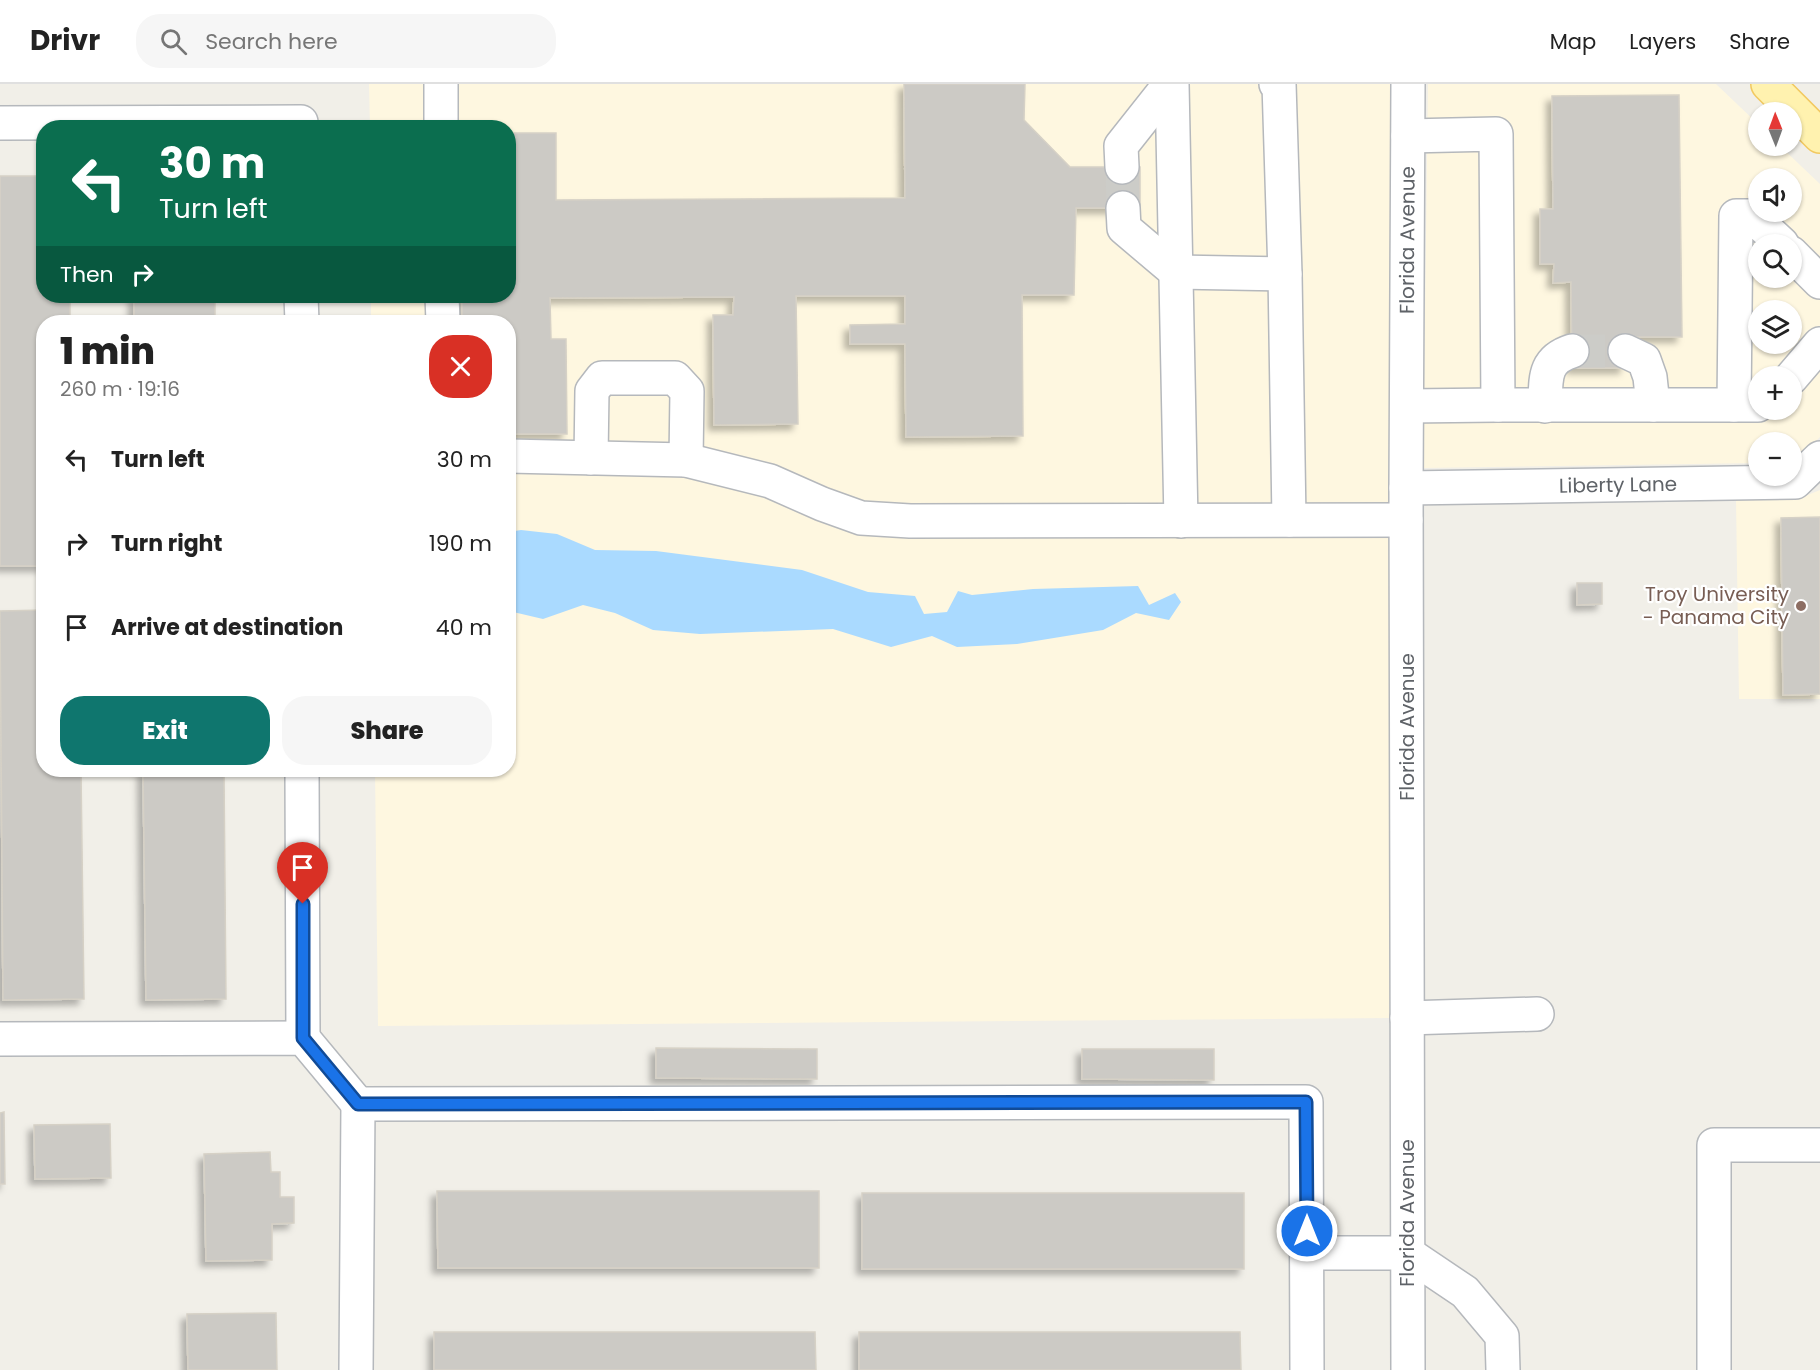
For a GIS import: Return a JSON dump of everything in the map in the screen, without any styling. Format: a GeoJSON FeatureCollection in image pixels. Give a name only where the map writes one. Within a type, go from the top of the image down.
{"type":"FeatureCollection","features":[{"type":"Feature","properties":{"kind":"main road"},"geometry":{"type":"LineString","coordinates":[[1768,84],[1820,136]]}},
{"type":"Feature","properties":{"kind":"street"},"geometry":{"type":"LineString","coordinates":[[441,84],[441,120]]}},
{"type":"Feature","properties":{"kind":"street"},"geometry":{"type":"LineString","coordinates":[[1122,167],[1121,146],[1171,84]]}},
{"type":"Feature","properties":{"kind":"street"},"geometry":{"type":"LineString","coordinates":[[1171,84],[1181,520]]}},
{"type":"Feature","properties":{"kind":"street"},"geometry":{"type":"LineString","coordinates":[[1276,84],[1279,84],[1285,273],[1289,520]]}},
{"type":"Feature","properties":{"kind":"street","name":"Florida Avenue"},"geometry":{"type":"LineString","coordinates":[[1407,1370],[1408,84]]}},
{"type":"Feature","properties":{"kind":"street"},"geometry":{"type":"LineString","coordinates":[[0,123],[36,123]]}},
{"type":"Feature","properties":{"kind":"street"},"geometry":{"type":"LineString","coordinates":[[1408,136],[1496,134],[1498,405]]}},
{"type":"Feature","properties":{"kind":"street"},"geometry":{"type":"LineString","coordinates":[[1123,208],[1124,228],[1176,272],[1285,273]]}},
{"type":"Feature","properties":{"kind":"street"},"geometry":{"type":"LineString","coordinates":[[1407,406],[1746,405],[1736,216],[1752,216],[1771,234]]}},
{"type":"Feature","properties":{"kind":"street"},"geometry":{"type":"LineString","coordinates":[[1802,265],[1820,282]]}},
{"type":"Feature","properties":{"kind":"street"},"geometry":{"type":"LineString","coordinates":[[1801,366],[1820,344]]}},
{"type":"Feature","properties":{"kind":"street"},"geometry":{"type":"LineString","coordinates":[[1545,406],[1546,380],[1552,361],[1572,351]]}},
{"type":"Feature","properties":{"kind":"street"},"geometry":{"type":"LineString","coordinates":[[1625,351],[1644,360],[1650,377],[1653,405]]}},
{"type":"Feature","properties":{"kind":"street"},"geometry":{"type":"LineString","coordinates":[[591,458],[592,391],[602,378],[675,378],[687,391],[686,460]]}},
{"type":"Feature","properties":{"kind":"street"},"geometry":{"type":"LineString","coordinates":[[516,456],[686,460],[770,481],[861,518],[910,521],[1406,520]]}},
{"type":"Feature","properties":{"kind":"street","name":"Liberty Lane"},"geometry":{"type":"LineString","coordinates":[[1406,488],[1795,482],[1820,458]]}},
{"type":"Feature","properties":{"kind":"street"},"geometry":{"type":"LineString","coordinates":[[302,777],[303,1038],[358,1104],[356,1370]]}},
{"type":"Feature","properties":{"kind":"street"},"geometry":{"type":"LineString","coordinates":[[1407,1018],[1538,1014]]}},
{"type":"Feature","properties":{"kind":"street"},"geometry":{"type":"LineString","coordinates":[[0,1039],[303,1038]]}},
{"type":"Feature","properties":{"kind":"street"},"geometry":{"type":"LineString","coordinates":[[358,1104],[1306,1102],[1306,1370]]}},
{"type":"Feature","properties":{"kind":"street"},"geometry":{"type":"LineString","coordinates":[[1714,1370],[1714,1145],[1820,1145]]}},
{"type":"Feature","properties":{"kind":"street"},"geometry":{"type":"LineString","coordinates":[[1307,1253],[1407,1253],[1465,1292],[1502,1336],[1503,1370]]}},
{"type":"Feature","properties":{"kind":"shaded area"},"geometry":{"type":"Polygon","coordinates":[[[369,84],[1390,84],[1390,1018],[378,1026],[375,777],[516,777],[516,315],[371,315],[371,303],[516,303],[516,120],[370,120],[369,84]]]}},
{"type":"Feature","properties":{"kind":"shaded area"},"geometry":{"type":"Polygon","coordinates":[[[1428,84],[1716,84],[1748,114],[1748,156],[1791,156],[1820,184],[1820,437],[1802,455],[1802,432],[1748,432],[1748,463],[1423,468],[1428,84]]]}},
{"type":"Feature","properties":{"kind":"shaded area"},"geometry":{"type":"Polygon","coordinates":[[[1820,490],[1820,699],[1739,699],[1736,500],[1798,499],[1820,490]]]}},
{"type":"Feature","properties":{"kind":"water"},"geometry":{"type":"Polygon","coordinates":[[[516,531],[557,534],[595,550],[656,551],[802,570],[868,592],[915,596],[924,614],[947,612],[958,591],[972,595],[1033,589],[1138,586],[1149,605],[1175,593],[1181,602],[1169,620],[1136,613],[1103,630],[1017,644],[957,647],[932,636],[891,647],[833,629],[700,634],[653,630],[615,613],[583,605],[543,619],[516,613],[516,531]]]}},
{"type":"Feature","properties":{"kind":"building"},"geometry":{"type":"Polygon","coordinates":[[[904,84],[1025,84],[1024,120],[1070,167],[1140,167],[1140,208],[1076,208],[1074,295],[1022,295],[1023,436],[906,437],[905,344],[850,344],[850,325],[905,324],[905,296],[796,296],[798,424],[714,425],[713,315],[733,315],[734,297],[550,298],[551,339],[566,339],[567,434],[516,434],[516,315],[462,315],[462,303],[516,303],[516,133],[556,133],[556,200],[905,198],[904,84]]]}},
{"type":"Feature","properties":{"kind":"building"},"geometry":{"type":"Polygon","coordinates":[[[1679,95],[1682,337],[1625,337],[1625,368],[1572,368],[1571,282],[1553,283],[1554,264],[1540,264],[1540,209],[1553,209],[1552,96],[1679,95]]]}},
{"type":"Feature","properties":{"kind":"building"},"geometry":{"type":"Polygon","coordinates":[[[0,176],[36,176],[36,303],[70,303],[70,315],[36,315],[36,566],[0,566],[0,176]]]}},
{"type":"Feature","properties":{"kind":"building"},"geometry":{"type":"Polygon","coordinates":[[[134,303],[215,303],[215,315],[134,315],[134,303]]]}},
{"type":"Feature","properties":{"kind":"building","name":"Troy University - Panama City"},"geometry":{"type":"Polygon","coordinates":[[[1820,517],[1820,694],[1783,695],[1781,518],[1820,517]]]}},
{"type":"Feature","properties":{"kind":"building"},"geometry":{"type":"Polygon","coordinates":[[[1577,583],[1602,583],[1602,604],[1577,605],[1577,583]]]}},
{"type":"Feature","properties":{"kind":"building"},"geometry":{"type":"Polygon","coordinates":[[[36,610],[36,777],[81,777],[84,999],[3,1000],[0,611],[36,610]]]}},
{"type":"Feature","properties":{"kind":"building"},"geometry":{"type":"Polygon","coordinates":[[[143,777],[224,777],[226,999],[146,1000],[143,777]]]}},
{"type":"Feature","properties":{"kind":"building"},"geometry":{"type":"Polygon","coordinates":[[[656,1048],[817,1049],[817,1079],[656,1078],[656,1048]]]}},
{"type":"Feature","properties":{"kind":"building"},"geometry":{"type":"Polygon","coordinates":[[[1082,1049],[1214,1049],[1214,1080],[1082,1079],[1082,1049]]]}},
{"type":"Feature","properties":{"kind":"building"},"geometry":{"type":"Polygon","coordinates":[[[4,1112],[5,1184],[0,1184],[0,1113],[4,1112]]]}},
{"type":"Feature","properties":{"kind":"building"},"geometry":{"type":"Polygon","coordinates":[[[110,1124],[111,1178],[35,1179],[34,1125],[110,1124]]]}},
{"type":"Feature","properties":{"kind":"building"},"geometry":{"type":"Polygon","coordinates":[[[270,1152],[271,1172],[280,1172],[280,1197],[294,1197],[294,1223],[272,1224],[272,1260],[206,1261],[204,1154],[270,1152]]]}},
{"type":"Feature","properties":{"kind":"building"},"geometry":{"type":"Polygon","coordinates":[[[437,1191],[819,1191],[819,1268],[438,1268],[437,1191]]]}},
{"type":"Feature","properties":{"kind":"building"},"geometry":{"type":"Polygon","coordinates":[[[862,1193],[1244,1193],[1244,1269],[862,1269],[862,1193]]]}},
{"type":"Feature","properties":{"kind":"building"},"geometry":{"type":"Polygon","coordinates":[[[276,1313],[277,1370],[188,1370],[187,1314],[276,1313]]]}},
{"type":"Feature","properties":{"kind":"building"},"geometry":{"type":"Polygon","coordinates":[[[434,1332],[815,1332],[816,1370],[434,1370],[434,1332]]]}},
{"type":"Feature","properties":{"kind":"building"},"geometry":{"type":"Polygon","coordinates":[[[859,1332],[1240,1332],[1241,1370],[859,1370],[859,1332]]]}},
{"type":"Feature","properties":{"kind":"tunnel"},"geometry":{"type":"LineString","coordinates":[[1122,167],[1123,208]]}},
{"type":"Feature","properties":{"kind":"tunnel"},"geometry":{"type":"LineString","coordinates":[[1572,351],[1625,351]]}},
{"type":"Feature","properties":{"kind":"place","name":"Troy University - Panama City"},"geometry":{"type":"Point","coordinates":[1801,606]}},
{"type":"Feature","properties":{"kind":"route"},"geometry":{"type":"LineString","coordinates":[[303,904],[303,1038],[358,1104],[1306,1102],[1307,1231]]}}]}
